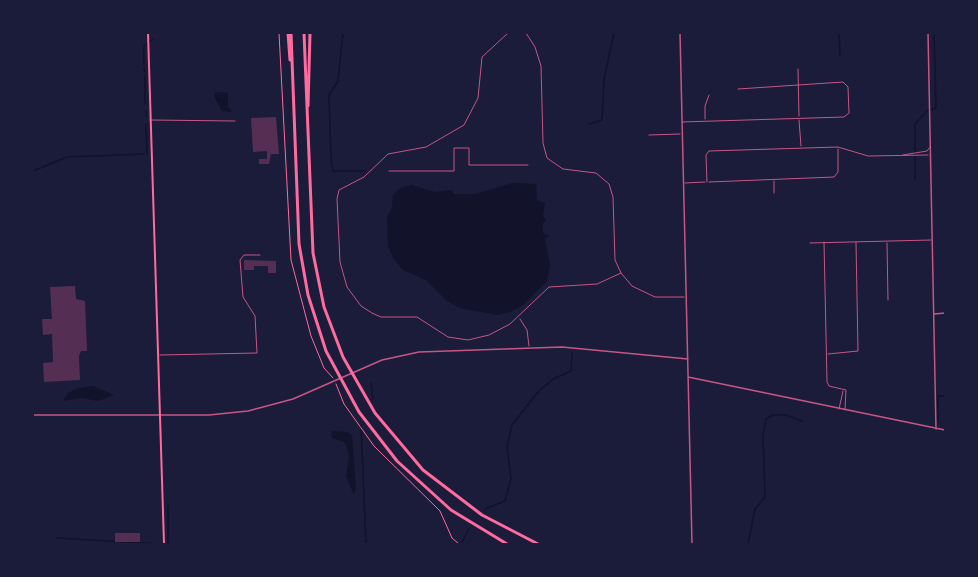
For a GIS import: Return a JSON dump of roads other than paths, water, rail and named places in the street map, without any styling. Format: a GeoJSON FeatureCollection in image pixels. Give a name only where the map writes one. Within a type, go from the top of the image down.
{"type":"FeatureCollection","features":[{"type":"Feature","properties":{"kind":"highway"},"geometry":{"type":"LineString","coordinates":[[290,33],[297,221],[302,265],[312,312],[335,370],[364,420],[405,470],[452,510],[507,544]]}},
{"type":"Feature","properties":{"kind":"highway"},"geometry":{"type":"LineString","coordinates":[[304,33],[310,220],[318,282],[335,337],[360,388],[392,435],[432,478],[482,515],[538,544]]}},
{"type":"Feature","properties":{"kind":"highway"},"geometry":{"type":"LineString","coordinates":[[307,117],[310,33]]}},
{"type":"Feature","properties":{"kind":"main road"},"geometry":{"type":"LineString","coordinates":[[148,33],[164,544]]}},
{"type":"Feature","properties":{"kind":"street"},"geometry":{"type":"LineString","coordinates":[[508,33],[482,57],[478,98],[464,125],[423,148],[388,154],[362,178],[342,186],[337,199],[340,262],[347,287],[361,306],[381,317],[421,318],[445,335],[461,340],[489,335],[519,317],[549,287],[597,284],[621,273]]}},
{"type":"Feature","properties":{"kind":"street"},"geometry":{"type":"LineString","coordinates":[[526,33],[535,46],[541,66],[544,152],[559,168],[591,171],[609,184],[613,195],[615,255],[621,273],[632,286],[645,294],[660,297],[686,297]]}},
{"type":"Feature","properties":{"kind":"street"},"geometry":{"type":"LineString","coordinates":[[680,33],[692,544]]}},
{"type":"Feature","properties":{"kind":"street"},"geometry":{"type":"LineString","coordinates":[[936,429],[928,33],[945,33]]}},
{"type":"Feature","properties":{"kind":"street"},"geometry":{"type":"LineString","coordinates":[[798,69],[801,148]]}},
{"type":"Feature","properties":{"kind":"street"},"geometry":{"type":"LineString","coordinates":[[682,122],[848,115],[847,84],[798,84],[738,89]]}},
{"type":"Feature","properties":{"kind":"street"},"geometry":{"type":"LineString","coordinates":[[705,121],[705,106],[709,95]]}},
{"type":"Feature","properties":{"kind":"street"},"geometry":{"type":"LineString","coordinates":[[150,120],[235,121]]}},
{"type":"Feature","properties":{"kind":"street"},"geometry":{"type":"LineString","coordinates":[[649,135],[682,134]]}},
{"type":"Feature","properties":{"kind":"street"},"geometry":{"type":"LineString","coordinates":[[901,155],[927,151],[931,146]]}},
{"type":"Feature","properties":{"kind":"street"},"geometry":{"type":"LineString","coordinates":[[707,182],[707,152],[837,147],[865,156],[931,157]]}},
{"type":"Feature","properties":{"kind":"street"},"geometry":{"type":"LineString","coordinates":[[683,183],[837,176],[837,147]]}},
{"type":"Feature","properties":{"kind":"street"},"geometry":{"type":"LineString","coordinates":[[389,171],[454,171],[454,148],[469,148],[469,165],[528,165]]}},
{"type":"Feature","properties":{"kind":"street"},"geometry":{"type":"LineString","coordinates":[[774,179],[774,193]]}},
{"type":"Feature","properties":{"kind":"street"},"geometry":{"type":"LineString","coordinates":[[810,243],[933,240]]}},
{"type":"Feature","properties":{"kind":"street"},"geometry":{"type":"LineString","coordinates":[[887,241],[888,300]]}},
{"type":"Feature","properties":{"kind":"street"},"geometry":{"type":"LineString","coordinates":[[824,242],[828,385],[844,389]]}},
{"type":"Feature","properties":{"kind":"street"},"geometry":{"type":"LineString","coordinates":[[826,355],[858,351],[856,242]]}},
{"type":"Feature","properties":{"kind":"street"},"geometry":{"type":"LineString","coordinates":[[159,355],[257,353],[255,316],[243,297],[240,260],[244,255],[260,255]]}},
{"type":"Feature","properties":{"kind":"street"},"geometry":{"type":"LineString","coordinates":[[934,314],[945,313]]}},
{"type":"Feature","properties":{"kind":"street"},"geometry":{"type":"LineString","coordinates":[[519,317],[527,330],[529,348]]}},
{"type":"Feature","properties":{"kind":"street"},"geometry":{"type":"LineString","coordinates":[[33,415],[220,414],[256,410],[293,399],[358,369],[410,353],[580,348],[688,359]]}},
{"type":"Feature","properties":{"kind":"street"},"geometry":{"type":"LineString","coordinates":[[688,377],[945,430]]}},
{"type":"Feature","properties":{"kind":"street"},"geometry":{"type":"LineString","coordinates":[[839,409],[844,389]]}},
{"type":"Feature","properties":{"kind":"street"},"geometry":{"type":"LineString","coordinates":[[844,389],[845,410]]}},
{"type":"Feature","properties":{"kind":"waterway"},"geometry":{"type":"LineString","coordinates":[[343,33],[338,81],[329,95],[331,160],[333,171],[365,171]]}},
{"type":"Feature","properties":{"kind":"waterway"},"geometry":{"type":"LineString","coordinates":[[589,124],[602,120],[604,79],[614,33]]}},
{"type":"Feature","properties":{"kind":"waterway"},"geometry":{"type":"LineString","coordinates":[[839,33],[840,56]]}},
{"type":"Feature","properties":{"kind":"waterway"},"geometry":{"type":"LineString","coordinates":[[915,180],[915,124],[927,111],[936,108],[934,33]]}},
{"type":"Feature","properties":{"kind":"waterway"},"geometry":{"type":"LineString","coordinates":[[144,65],[144,46],[153,39]]}},
{"type":"Feature","properties":{"kind":"waterway"},"geometry":{"type":"LineString","coordinates":[[144,68],[145,72]]}},
{"type":"Feature","properties":{"kind":"waterway"},"geometry":{"type":"LineString","coordinates":[[145,75],[145,103]]}},
{"type":"Feature","properties":{"kind":"waterway"},"geometry":{"type":"LineString","coordinates":[[146,111],[146,117]]}},
{"type":"Feature","properties":{"kind":"waterway"},"geometry":{"type":"LineString","coordinates":[[146,124],[147,154]]}},
{"type":"Feature","properties":{"kind":"waterway"},"geometry":{"type":"LineString","coordinates":[[33,171],[67,157],[144,154]]}},
{"type":"Feature","properties":{"kind":"waterway"},"geometry":{"type":"LineString","coordinates":[[485,509],[505,501],[511,478],[507,447],[512,425],[537,393],[553,379],[571,371],[572,353]]}},
{"type":"Feature","properties":{"kind":"waterway"},"geometry":{"type":"LineString","coordinates":[[371,383],[373,399]]}},
{"type":"Feature","properties":{"kind":"waterway"},"geometry":{"type":"LineString","coordinates":[[938,420],[938,396],[945,396]]}},
{"type":"Feature","properties":{"kind":"waterway"},"geometry":{"type":"LineString","coordinates":[[748,544],[755,509],[765,497],[763,436],[766,419],[773,415],[786,415],[802,421]]}},
{"type":"Feature","properties":{"kind":"waterway"},"geometry":{"type":"LineString","coordinates":[[361,425],[366,544]]}},
{"type":"Feature","properties":{"kind":"waterway"},"geometry":{"type":"LineString","coordinates":[[168,505],[168,544]]}},
{"type":"Feature","properties":{"kind":"waterway"},"geometry":{"type":"LineString","coordinates":[[461,544],[469,529]]}},
{"type":"Feature","properties":{"kind":"waterway"},"geometry":{"type":"LineString","coordinates":[[57,538],[160,544]]}}]}
